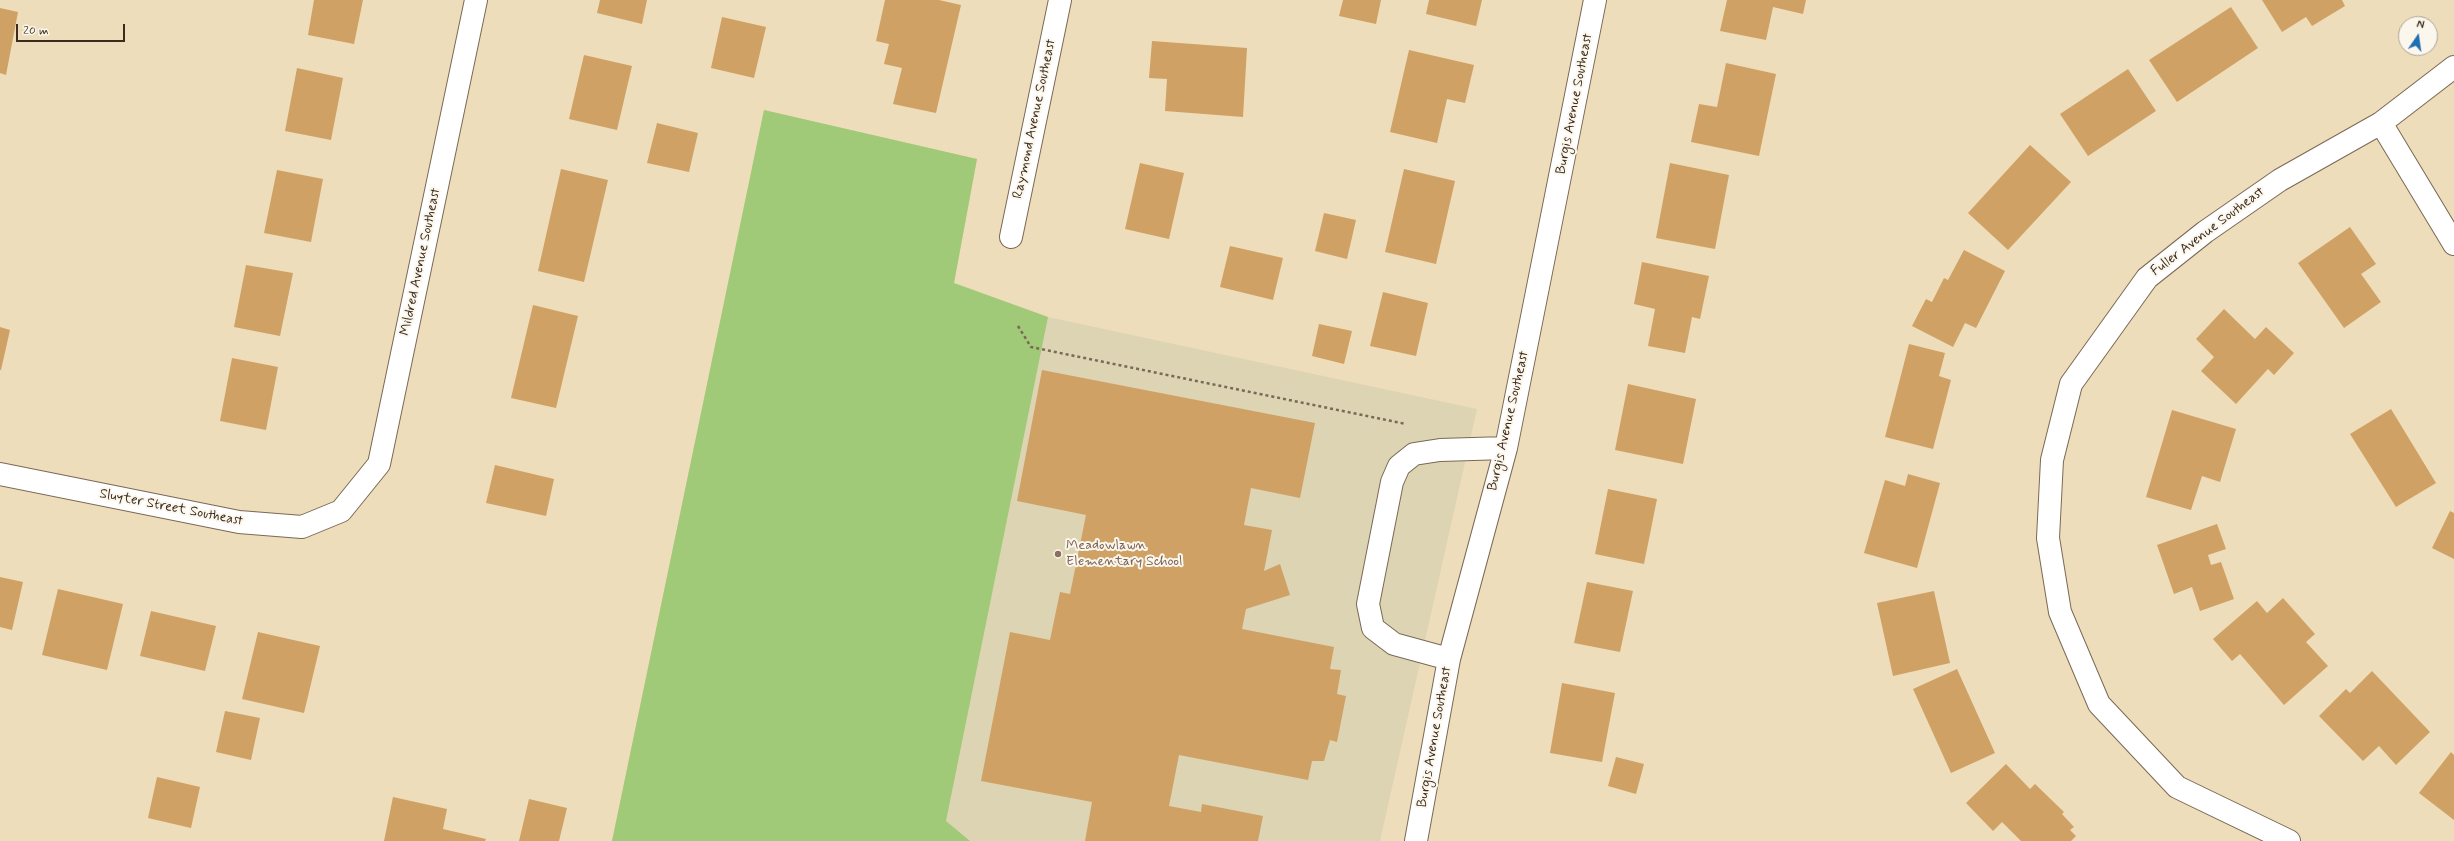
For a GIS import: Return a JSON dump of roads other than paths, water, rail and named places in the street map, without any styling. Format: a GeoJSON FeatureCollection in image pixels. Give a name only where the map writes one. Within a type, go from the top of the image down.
{"type":"FeatureCollection","features":[{"type":"Feature","properties":{"kind":"street","name":"Mildred Avenue Southeast"},"geometry":{"type":"LineString","coordinates":[[341,511],[379,464],[476,0]]}},
{"type":"Feature","properties":{"kind":"street","name":"Raymond Avenue Southeast"},"geometry":{"type":"LineString","coordinates":[[1011,237],[1060,0]]}},
{"type":"Feature","properties":{"kind":"street","name":"Burgis Avenue Southeast"},"geometry":{"type":"LineString","coordinates":[[1416,841],[1449,659],[1506,448],[1595,0]]}},
{"type":"Feature","properties":{"kind":"street","name":"Fuller Avenue Southeast"},"geometry":{"type":"LineString","coordinates":[[2289,841],[2177,787],[2099,704],[2060,612],[2048,538],[2052,460],[2071,384],[2147,278],[2205,232],[2280,180],[2381,123],[2454,68]]}},
{"type":"Feature","properties":{"kind":"street"},"geometry":{"type":"LineString","coordinates":[[2381,123],[2454,244]]}},
{"type":"Feature","properties":{"kind":"street"},"geometry":{"type":"LineString","coordinates":[[1449,659],[1394,644],[1373,628],[1368,604],[1392,482],[1400,466],[1414,454],[1440,450],[1506,448]]}},
{"type":"Feature","properties":{"kind":"street","name":"Sluyter Street Southeast"},"geometry":{"type":"LineString","coordinates":[[0,474],[239,522],[302,527],[341,511]]}},
{"type":"Feature","properties":{"kind":"place","name":"Meadowlawn Elementary School"},"geometry":{"type":"Point","coordinates":[1058,554]}}]}
